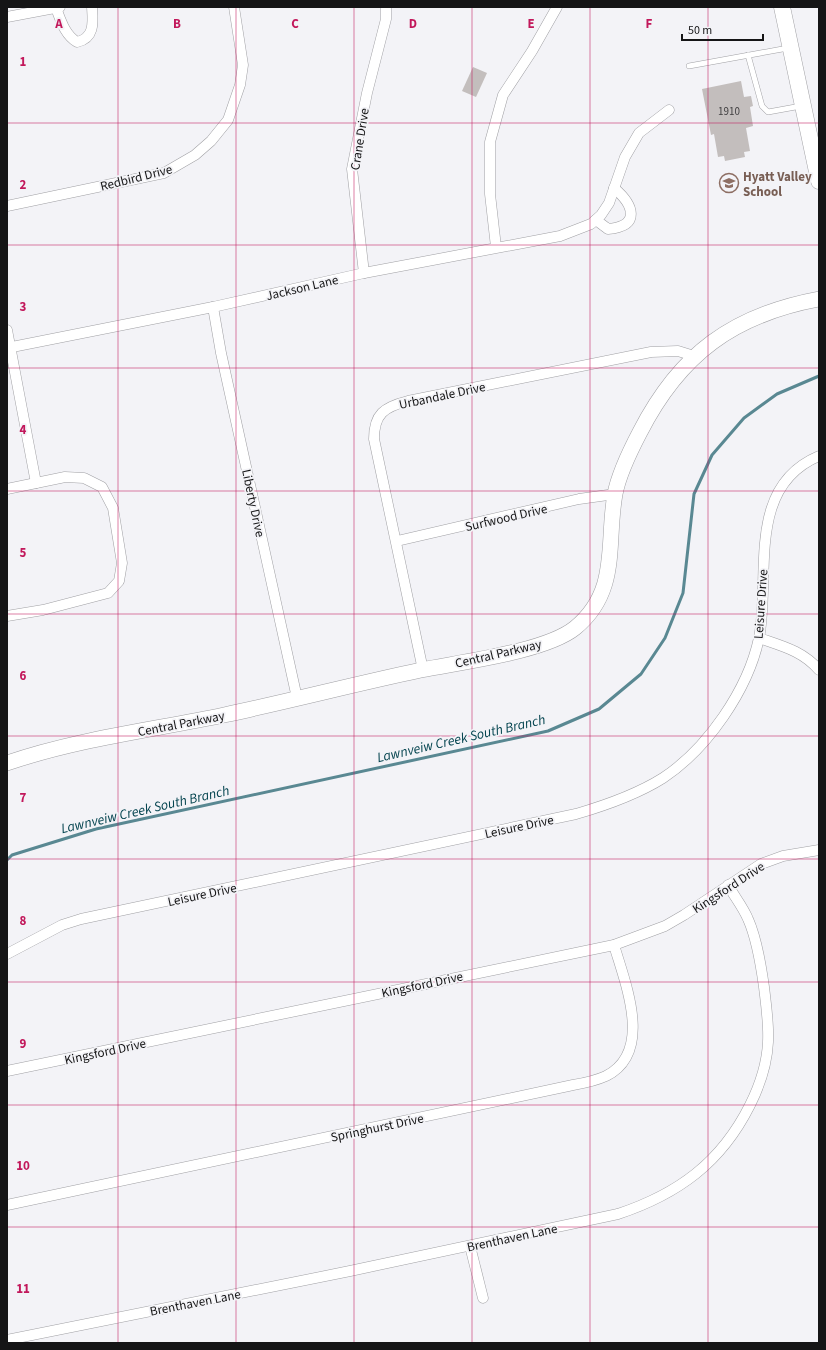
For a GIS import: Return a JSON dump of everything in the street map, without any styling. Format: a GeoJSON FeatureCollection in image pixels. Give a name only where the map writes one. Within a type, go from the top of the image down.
{"type":"FeatureCollection","features":[{"type":"Feature","properties":{"kind":"main road"},"geometry":{"type":"LineString","coordinates":[[782,7],[819,181]]}},
{"type":"Feature","properties":{"kind":"street"},"geometry":{"type":"LineString","coordinates":[[7,17],[58,7],[65,30],[72,39],[78,42],[84,41],[90,36],[93,26],[92,7]]}},
{"type":"Feature","properties":{"kind":"street","name":"Redbird Drive"},"geometry":{"type":"LineString","coordinates":[[7,206],[164,173],[178,166],[211,141],[228,120],[240,85],[243,65],[234,7]]}},
{"type":"Feature","properties":{"kind":"street","name":"Crane Drive"},"geometry":{"type":"LineString","coordinates":[[364,273],[352,169],[367,93],[386,19],[386,7]]}},
{"type":"Feature","properties":{"kind":"street"},"geometry":{"type":"LineString","coordinates":[[496,247],[490,194],[490,142],[503,95],[532,51],[557,7]]}},
{"type":"Feature","properties":{"kind":"street","name":"Jackson Lane"},"geometry":{"type":"LineString","coordinates":[[9,348],[213,307],[364,273],[560,236],[596,220],[609,203],[625,157],[639,133],[670,110]]}},
{"type":"Feature","properties":{"kind":"street"},"geometry":{"type":"LineString","coordinates":[[596,220],[608,229],[621,228],[629,222],[631,217],[628,204],[624,196],[614,188]]}},
{"type":"Feature","properties":{"kind":"street","name":"Central Parkway"},"geometry":{"type":"LineString","coordinates":[[7,763],[27,756],[103,738],[226,715],[423,670],[533,647],[574,630],[590,613],[601,595],[608,577],[615,494],[633,444],[649,413],[663,391],[694,356],[717,338],[754,318],[797,303],[819,299]]}},
{"type":"Feature","properties":{"kind":"street","name":"Liberty Drive"},"geometry":{"type":"LineString","coordinates":[[213,307],[221,353],[297,698]]}},
{"type":"Feature","properties":{"kind":"street"},"geometry":{"type":"LineString","coordinates":[[7,330],[9,348],[36,483]]}},
{"type":"Feature","properties":{"kind":"street","name":"Urbandale Drive"},"geometry":{"type":"LineString","coordinates":[[423,670],[374,439],[374,427],[385,409],[402,403],[651,352],[678,351],[694,356]]}},
{"type":"Feature","properties":{"kind":"street","name":"Leisure Drive"},"geometry":{"type":"LineString","coordinates":[[7,954],[62,926],[81,919],[576,814],[622,799],[664,777],[701,745],[732,703],[751,664],[759,638],[766,525],[775,498],[791,476],[800,468],[819,456]]}},
{"type":"Feature","properties":{"kind":"street"},"geometry":{"type":"LineString","coordinates":[[7,489],[65,476],[84,478],[102,487],[113,508],[122,563],[120,581],[108,593],[87,600],[7,616]]}},
{"type":"Feature","properties":{"kind":"street","name":"Surfwood Drive"},"geometry":{"type":"LineString","coordinates":[[396,541],[579,500],[615,494]]}},
{"type":"Feature","properties":{"kind":"street"},"geometry":{"type":"LineString","coordinates":[[759,638],[794,650],[810,660],[819,670]]}},
{"type":"Feature","properties":{"kind":"street","name":"Kingsford Drive"},"geometry":{"type":"LineString","coordinates":[[7,1071],[614,945],[665,926],[704,903],[728,885],[761,864],[784,856],[819,850]]}},
{"type":"Feature","properties":{"kind":"street","name":"Brenthaven Lane"},"geometry":{"type":"LineString","coordinates":[[7,1340],[470,1246],[618,1214],[646,1204],[670,1192],[709,1164],[736,1131],[757,1091],[765,1066],[768,1041],[761,970],[748,918],[728,885]]}},
{"type":"Feature","properties":{"kind":"street","name":"Springhurst Drive"},"geometry":{"type":"LineString","coordinates":[[7,1205],[587,1083],[607,1075],[618,1067],[627,1055],[632,1042],[634,1027],[614,945]]}},
{"type":"Feature","properties":{"kind":"street"},"geometry":{"type":"LineString","coordinates":[[470,1246],[482,1298]]}},
{"type":"Feature","properties":{"kind":"lane"},"geometry":{"type":"LineString","coordinates":[[689,66],[790,48]]}},
{"type":"Feature","properties":{"kind":"lane"},"geometry":{"type":"LineString","coordinates":[[748,55],[762,106],[768,112],[802,105]]}},
{"type":"Feature","properties":{"kind":"building"},"geometry":{"type":"Polygon","coordinates":[[[473,67],[487,73],[476,97],[462,91],[473,67]]]}},
{"type":"Feature","properties":{"kind":"building"},"geometry":{"type":"Polygon","coordinates":[[[741,81],[744,97],[751,96],[753,106],[750,107],[753,126],[746,128],[750,151],[744,152],[745,157],[725,161],[724,156],[718,157],[714,134],[711,135],[702,89],[741,81]]]}},
{"type":"Feature","properties":{"kind":"waterway","name":"Lawnveiw Creek South Branch"},"geometry":{"type":"LineString","coordinates":[[7,860],[12,855],[96,829],[548,731],[599,709],[641,674],[665,638],[683,593],[694,494],[712,455],[744,418],[777,394],[819,376]]}},
{"type":"Feature","properties":{"kind":"place","name":"Hyatt Valley School"},"geometry":{"type":"Point","coordinates":[729,183]}}]}
